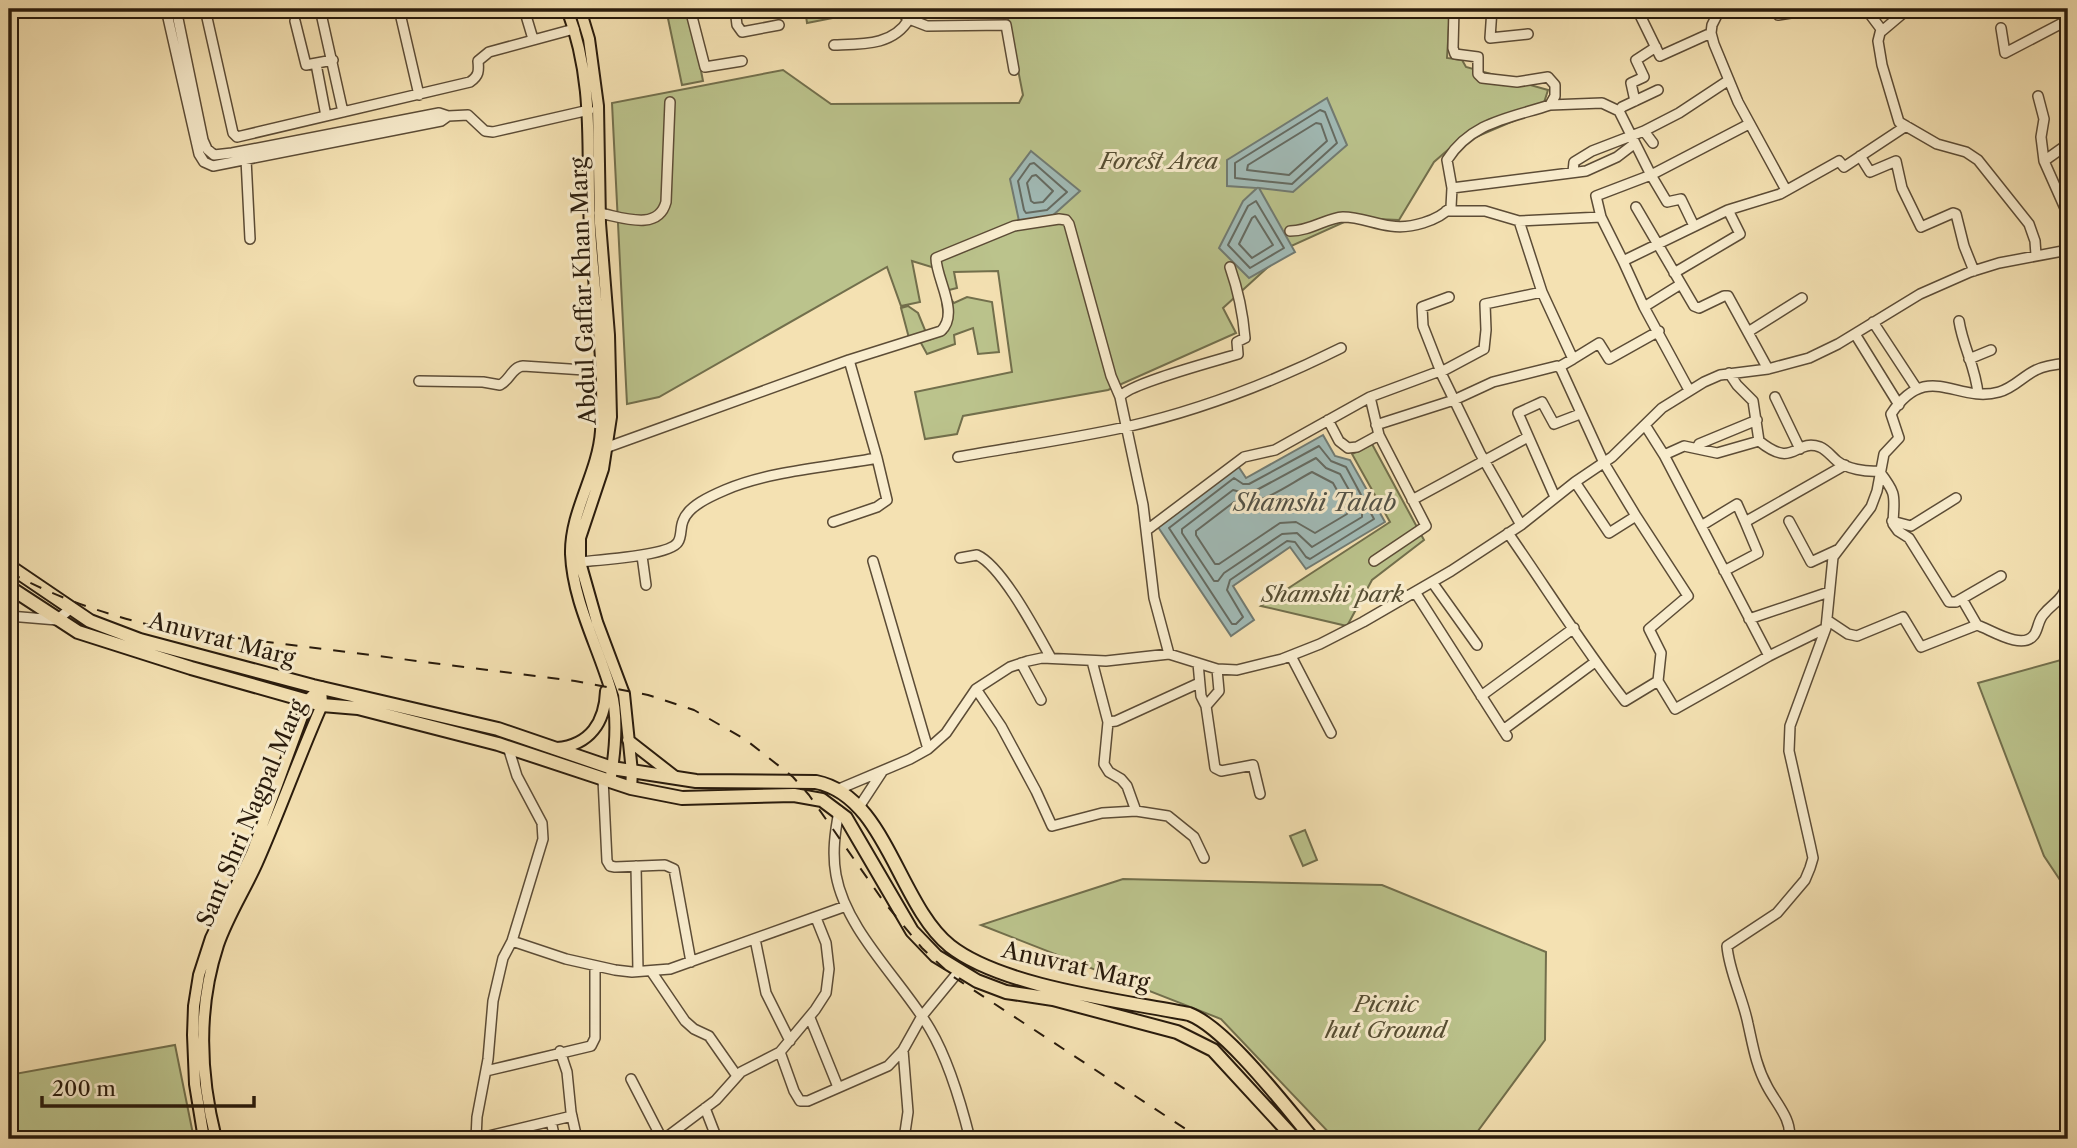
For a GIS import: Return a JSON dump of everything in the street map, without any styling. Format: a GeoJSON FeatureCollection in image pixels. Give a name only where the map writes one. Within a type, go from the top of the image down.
{"type":"FeatureCollection","features":[{"type":"Feature","properties":{"kind":"highway","name":"Anuvrat Marg"},"geometry":{"type":"LineString","coordinates":[[9,566],[71,609],[112,630],[140,640],[498,729],[557,748],[631,788],[682,799],[804,795],[822,800],[839,811],[852,826],[912,930],[936,956],[977,981],[1006,992],[1053,999],[1177,1032],[1213,1050],[1293,1137]]}},
{"type":"Feature","properties":{"kind":"highway"},"geometry":{"type":"LineString","coordinates":[[9,587],[78,632],[191,668],[322,705],[358,708],[608,776],[632,772],[680,780],[816,782],[839,789]]}},
{"type":"Feature","properties":{"kind":"highway","name":"Anuvrat Marg"},"geometry":{"type":"LineString","coordinates":[[839,789],[859,807],[918,906],[934,929],[952,947],[999,971],[1055,988],[1189,1014],[1206,1021],[1249,1065],[1313,1139]]}},
{"type":"Feature","properties":{"kind":"main road","name":"Abdul Gaffar Khan Marg"},"geometry":{"type":"LineString","coordinates":[[567,9],[586,82],[589,110],[590,228],[600,371],[601,433],[593,471],[572,530],[571,552],[573,574],[611,692],[615,734],[608,776]]}},
{"type":"Feature","properties":{"kind":"main road","name":"Abdul Gaffar Khan Marg"},"geometry":{"type":"LineString","coordinates":[[580,9],[589,39],[598,106],[599,213],[609,335],[611,417],[608,447],[580,538],[580,562],[597,622],[624,694],[632,772],[631,788]]}},
{"type":"Feature","properties":{"kind":"main road"},"geometry":{"type":"LineString","coordinates":[[557,748],[578,743],[594,731],[604,712],[606,680]]}},
{"type":"Feature","properties":{"kind":"main road","name":"Sant Shri Nagpal Marg"},"geometry":{"type":"LineString","coordinates":[[204,1139],[195,1084],[194,1058],[194,1006],[199,975],[211,939],[252,853],[308,700],[321,687]]}},
{"type":"Feature","properties":{"kind":"main road","name":"Sant Shri Nagpal Marg"},"geometry":{"type":"LineString","coordinates":[[216,1139],[205,1083],[203,1040],[204,1003],[211,970],[219,943],[257,862],[322,705],[321,687]]}},
{"type":"Feature","properties":{"kind":"main road"},"geometry":{"type":"LineString","coordinates":[[628,740],[680,780]]}},
{"type":"Feature","properties":{"kind":"street"},"geometry":{"type":"LineString","coordinates":[[166,9],[201,157],[213,166],[440,121],[448,116]]}},
{"type":"Feature","properties":{"kind":"street"},"geometry":{"type":"LineString","coordinates":[[176,9],[203,140],[214,155],[439,113],[448,116],[468,115],[485,131],[493,132],[589,110]]}},
{"type":"Feature","properties":{"kind":"street"},"geometry":{"type":"LineString","coordinates":[[205,9],[234,135],[240,136],[470,82],[477,77],[481,56],[499,48],[574,29]]}},
{"type":"Feature","properties":{"kind":"street"},"geometry":{"type":"LineString","coordinates":[[320,9],[343,112]]}},
{"type":"Feature","properties":{"kind":"street"},"geometry":{"type":"LineString","coordinates":[[399,9],[419,95]]}},
{"type":"Feature","properties":{"kind":"street"},"geometry":{"type":"LineString","coordinates":[[524,9],[533,39]]}},
{"type":"Feature","properties":{"kind":"street"},"geometry":{"type":"LineString","coordinates":[[690,9],[705,67],[742,61]]}},
{"type":"Feature","properties":{"kind":"street"},"geometry":{"type":"LineString","coordinates":[[735,9],[737,24],[742,32],[779,25]]}},
{"type":"Feature","properties":{"kind":"street"},"geometry":{"type":"LineString","coordinates":[[897,9],[919,24],[944,28],[1006,25],[1014,70]]}},
{"type":"Feature","properties":{"kind":"street"},"geometry":{"type":"LineString","coordinates":[[1454,9],[1455,54],[1478,57],[1478,74],[1482,78],[1517,82],[1548,77],[1555,85],[1555,96],[1550,105]]}},
{"type":"Feature","properties":{"kind":"street"},"geometry":{"type":"LineString","coordinates":[[1492,9],[1490,38],[1528,34]]}},
{"type":"Feature","properties":{"kind":"street"},"geometry":{"type":"LineString","coordinates":[[1563,12],[1621,9]]}},
{"type":"Feature","properties":{"kind":"street"},"geometry":{"type":"LineString","coordinates":[[1637,9],[1660,56],[1711,33]]}},
{"type":"Feature","properties":{"kind":"street"},"geometry":{"type":"LineString","coordinates":[[1720,9],[1711,33],[1749,124],[1786,190]]}},
{"type":"Feature","properties":{"kind":"street"},"geometry":{"type":"LineString","coordinates":[[1773,9],[1781,15],[1816,9]]}},
{"type":"Feature","properties":{"kind":"street"},"geometry":{"type":"LineString","coordinates":[[1866,9],[1881,31]]}},
{"type":"Feature","properties":{"kind":"street"},"geometry":{"type":"LineString","coordinates":[[1908,9],[1881,31],[1878,41],[1897,117],[1906,126],[1937,144],[1966,152],[1978,160],[2029,224],[2035,241],[2036,255]]}},
{"type":"Feature","properties":{"kind":"street"},"geometry":{"type":"LineString","coordinates":[[834,46],[858,45],[884,39],[903,29],[909,19]]}},
{"type":"Feature","properties":{"kind":"street"},"geometry":{"type":"LineString","coordinates":[[2001,28],[2005,53],[2068,20]]}},
{"type":"Feature","properties":{"kind":"street"},"geometry":{"type":"LineString","coordinates":[[295,21],[305,64],[333,60]]}},
{"type":"Feature","properties":{"kind":"street"},"geometry":{"type":"LineString","coordinates":[[1635,101],[1631,83],[1644,77],[1636,60],[1656,47]]}},
{"type":"Feature","properties":{"kind":"street"},"geometry":{"type":"LineString","coordinates":[[316,64],[326,116]]}},
{"type":"Feature","properties":{"kind":"street"},"geometry":{"type":"LineString","coordinates":[[1452,188],[1586,171],[1617,157],[1644,131],[1679,113],[1729,80]]}},
{"type":"Feature","properties":{"kind":"street"},"geometry":{"type":"LineString","coordinates":[[1619,111],[1658,90]]}},
{"type":"Feature","properties":{"kind":"street"},"geometry":{"type":"LineString","coordinates":[[2038,96],[2044,119],[2041,137],[2045,161],[2068,215]]}},
{"type":"Feature","properties":{"kind":"street"},"geometry":{"type":"LineString","coordinates":[[599,213],[649,220],[664,211],[670,102]]}},
{"type":"Feature","properties":{"kind":"street"},"geometry":{"type":"LineString","coordinates":[[1290,231],[1304,231],[1342,217],[1357,217],[1397,227],[1436,219],[1451,207],[1453,201],[1447,160],[1471,133],[1482,126],[1550,105],[1602,103],[1619,111],[1667,202],[1681,200],[1694,226]]}},
{"type":"Feature","properties":{"kind":"street"},"geometry":{"type":"LineString","coordinates":[[1689,390],[1644,307],[1601,217],[1596,196],[1651,175],[1749,124]]}},
{"type":"Feature","properties":{"kind":"street"},"geometry":{"type":"LineString","coordinates":[[1623,261],[1728,210],[1780,194],[1839,161],[1844,167],[1906,126]]}},
{"type":"Feature","properties":{"kind":"street"},"geometry":{"type":"LineString","coordinates":[[1644,131],[1653,143]]}},
{"type":"Feature","properties":{"kind":"street"},"geometry":{"type":"LineString","coordinates":[[1573,172],[1574,162],[1592,151],[1632,140]]}},
{"type":"Feature","properties":{"kind":"street"},"geometry":{"type":"LineString","coordinates":[[2045,161],[2068,144]]}},
{"type":"Feature","properties":{"kind":"street"},"geometry":{"type":"LineString","coordinates":[[1860,156],[1870,172],[1896,161],[1902,188],[1921,227],[1956,214],[1974,271]]}},
{"type":"Feature","properties":{"kind":"street"},"geometry":{"type":"LineString","coordinates":[[246,159],[250,239]]}},
{"type":"Feature","properties":{"kind":"street"},"geometry":{"type":"LineString","coordinates":[[1636,207],[1696,308],[1728,296],[1769,369]]}},
{"type":"Feature","properties":{"kind":"street"},"geometry":{"type":"LineString","coordinates":[[1674,273],[1740,234],[1728,210]]}},
{"type":"Feature","properties":{"kind":"street"},"geometry":{"type":"LineString","coordinates":[[1446,211],[1485,211],[1519,221],[1601,217]]}},
{"type":"Feature","properties":{"kind":"street"},"geometry":{"type":"LineString","coordinates":[[608,447],[945,328],[948,312],[941,275],[935,260],[1014,226],[1063,219],[1069,224],[1111,376],[1120,397],[1147,530],[1154,598],[1169,654]]}},
{"type":"Feature","properties":{"kind":"street"},"geometry":{"type":"LineString","coordinates":[[1519,221],[1542,292],[1573,359]]}},
{"type":"Feature","properties":{"kind":"street"},"geometry":{"type":"LineString","coordinates":[[839,789],[928,749],[946,733],[976,689],[1020,663],[1052,658],[1092,661],[1169,654],[1217,669],[1243,669],[1292,656],[1331,639],[1432,582],[1521,525],[1575,482],[1604,464],[1662,408],[1689,390],[1720,375],[1769,369],[1816,355],[1920,294],[1974,271],[2068,250]]}},
{"type":"Feature","properties":{"kind":"street"},"geometry":{"type":"LineString","coordinates":[[1120,397],[1125,391],[1144,384],[1238,354],[1237,342],[1245,338],[1244,325],[1239,294],[1230,267]]}},
{"type":"Feature","properties":{"kind":"street"},"geometry":{"type":"LineString","coordinates":[[1644,307],[1681,284]]}},
{"type":"Feature","properties":{"kind":"street"},"geometry":{"type":"LineString","coordinates":[[1147,530],[1237,461],[1275,450],[1370,397],[1441,372],[1483,349],[1486,330],[1485,304],[1542,292]]}},
{"type":"Feature","properties":{"kind":"street"},"geometry":{"type":"LineString","coordinates":[[1449,297],[1422,307],[1423,326],[1454,400],[1521,525]]}},
{"type":"Feature","properties":{"kind":"street"},"geometry":{"type":"LineString","coordinates":[[1748,332],[1802,298]]}},
{"type":"Feature","properties":{"kind":"street"},"geometry":{"type":"LineString","coordinates":[[1959,321],[1964,346],[1975,373],[1978,394]]}},
{"type":"Feature","properties":{"kind":"street"},"geometry":{"type":"LineString","coordinates":[[1873,322],[1916,389]]}},
{"type":"Feature","properties":{"kind":"street"},"geometry":{"type":"LineString","coordinates":[[1328,420],[1339,441],[1348,447],[1357,447],[1378,430],[1493,382],[1559,367],[1599,344],[1609,359],[1659,331]]}},
{"type":"Feature","properties":{"kind":"street"},"geometry":{"type":"LineString","coordinates":[[1855,334],[1899,405]]}},
{"type":"Feature","properties":{"kind":"street"},"geometry":{"type":"LineString","coordinates":[[958,457],[1127,426],[1250,390],[1286,376],[1341,348]]}},
{"type":"Feature","properties":{"kind":"street"},"geometry":{"type":"LineString","coordinates":[[1969,359],[1991,350]]}},
{"type":"Feature","properties":{"kind":"street"},"geometry":{"type":"LineString","coordinates":[[833,522],[877,507],[887,500],[849,360]]}},
{"type":"Feature","properties":{"kind":"street"},"geometry":{"type":"LineString","coordinates":[[1789,1139],[1790,1128],[1787,1120],[1766,1085],[1755,1059],[1727,946],[1777,914],[1805,880],[1813,858],[1792,769],[1788,737],[1794,713],[1827,624],[1831,564],[1838,549],[1871,507],[1884,454],[1899,441],[1891,414],[1916,389],[1946,386],[1978,394],[2006,390],[2036,370],[2068,363]]}},
{"type":"Feature","properties":{"kind":"street"},"geometry":{"type":"LineString","coordinates":[[419,381],[483,382],[500,385],[509,379],[516,368],[523,366],[600,371]]}},
{"type":"Feature","properties":{"kind":"street"},"geometry":{"type":"LineString","coordinates":[[1559,367],[1604,464],[1688,596],[1649,629],[1661,653],[1658,681],[1675,709],[1827,624]]}},
{"type":"Feature","properties":{"kind":"street"},"geometry":{"type":"LineString","coordinates":[[1729,373],[1739,388],[1751,397],[1758,420],[1759,441]]}},
{"type":"Feature","properties":{"kind":"street"},"geometry":{"type":"LineString","coordinates":[[1370,397],[1378,430],[1426,526],[1374,561]]}},
{"type":"Feature","properties":{"kind":"street"},"geometry":{"type":"LineString","coordinates":[[1775,397],[1800,449]]}},
{"type":"Feature","properties":{"kind":"street"},"geometry":{"type":"LineString","coordinates":[[1555,497],[1518,413],[1541,402],[1554,424],[1580,414]]}},
{"type":"Feature","properties":{"kind":"street"},"geometry":{"type":"LineString","coordinates":[[1699,444],[1758,420]]}},
{"type":"Feature","properties":{"kind":"street"},"geometry":{"type":"LineString","coordinates":[[1645,425],[1664,455],[1769,656]]}},
{"type":"Feature","properties":{"kind":"street"},"geometry":{"type":"LineString","coordinates":[[1412,500],[1528,437]]}},
{"type":"Feature","properties":{"kind":"street"},"geometry":{"type":"LineString","coordinates":[[1664,455],[1684,446],[1702,452],[1717,453],[1759,441],[1779,454],[1812,446],[1822,448],[1845,465],[1879,471],[1891,486],[1895,497],[1892,521],[1894,528],[1909,538],[1949,602],[1953,604],[2001,576]]}},
{"type":"Feature","properties":{"kind":"street"},"geometry":{"type":"LineString","coordinates":[[580,562],[642,556],[675,546],[682,523],[689,512],[726,490],[778,475],[877,458]]}},
{"type":"Feature","properties":{"kind":"street"},"geometry":{"type":"LineString","coordinates":[[1745,522],[1845,465]]}},
{"type":"Feature","properties":{"kind":"street"},"geometry":{"type":"LineString","coordinates":[[1575,482],[1609,533],[1636,516]]}},
{"type":"Feature","properties":{"kind":"street"},"geometry":{"type":"LineString","coordinates":[[1892,521],[1911,526],[1956,498]]}},
{"type":"Feature","properties":{"kind":"street"},"geometry":{"type":"LineString","coordinates":[[1701,526],[1737,504],[1758,552],[1724,570]]}},
{"type":"Feature","properties":{"kind":"street"},"geometry":{"type":"LineString","coordinates":[[1789,521],[1811,562],[1838,549]]}},
{"type":"Feature","properties":{"kind":"street"},"geometry":{"type":"LineString","coordinates":[[1508,533],[1595,662],[1625,701],[1658,681]]}},
{"type":"Feature","properties":{"kind":"street"},"geometry":{"type":"LineString","coordinates":[[960,558],[976,555],[991,565],[1016,598],[1052,658]]}},
{"type":"Feature","properties":{"kind":"street"},"geometry":{"type":"LineString","coordinates":[[642,556],[646,585]]}},
{"type":"Feature","properties":{"kind":"street"},"geometry":{"type":"LineString","coordinates":[[873,561],[928,749]]}},
{"type":"Feature","properties":{"kind":"street"},"geometry":{"type":"LineString","coordinates":[[1962,599],[1977,625],[2022,641],[2032,638],[2041,617],[2062,599],[2068,580]]}},
{"type":"Feature","properties":{"kind":"street"},"geometry":{"type":"LineString","coordinates":[[1432,582],[1477,645]]}},
{"type":"Feature","properties":{"kind":"street"},"geometry":{"type":"LineString","coordinates":[[1415,592],[1505,733],[1595,662]]}},
{"type":"Feature","properties":{"kind":"street"},"geometry":{"type":"LineString","coordinates":[[1749,619],[1829,592]]}},
{"type":"Feature","properties":{"kind":"street"},"geometry":{"type":"LineString","coordinates":[[9,616],[57,620],[71,609]]}},
{"type":"Feature","properties":{"kind":"street"},"geometry":{"type":"LineString","coordinates":[[1827,624],[1857,636],[1903,617],[1921,647],[1977,625]]}},
{"type":"Feature","properties":{"kind":"street"},"geometry":{"type":"LineString","coordinates":[[1481,696],[1574,628]]}},
{"type":"Feature","properties":{"kind":"street"},"geometry":{"type":"LineString","coordinates":[[1292,656],[1331,733]]}},
{"type":"Feature","properties":{"kind":"street"},"geometry":{"type":"LineString","coordinates":[[1092,661],[1108,722],[1104,764],[1109,772],[1127,786],[1136,811]]}},
{"type":"Feature","properties":{"kind":"street"},"geometry":{"type":"LineString","coordinates":[[1020,663],[1041,700]]}},
{"type":"Feature","properties":{"kind":"street"},"geometry":{"type":"LineString","coordinates":[[1198,663],[1200,696],[1206,706],[1215,768],[1221,771],[1253,765],[1260,793]]}},
{"type":"Feature","properties":{"kind":"street"},"geometry":{"type":"LineString","coordinates":[[1206,706],[1219,691],[1217,669]]}},
{"type":"Feature","properties":{"kind":"street"},"geometry":{"type":"LineString","coordinates":[[1108,722],[1116,721],[1199,683]]}},
{"type":"Feature","properties":{"kind":"street"},"geometry":{"type":"LineString","coordinates":[[976,689],[1001,726],[1029,777],[1049,824],[1055,827],[1093,815],[1136,811],[1168,816],[1194,837],[1204,858]]}},
{"type":"Feature","properties":{"kind":"street"},"geometry":{"type":"LineString","coordinates":[[508,747],[517,776],[542,823],[543,838],[512,941],[503,958],[493,1001],[476,1139],[572,1116]]}},
{"type":"Feature","properties":{"kind":"street"},"geometry":{"type":"LineString","coordinates":[[859,807],[883,770]]}},
{"type":"Feature","properties":{"kind":"street"},"geometry":{"type":"LineString","coordinates":[[608,776],[607,861],[610,866],[615,867],[664,865],[674,869],[691,962]]}},
{"type":"Feature","properties":{"kind":"street"},"geometry":{"type":"LineString","coordinates":[[839,811],[834,862],[846,906],[883,967],[922,1016],[938,1044],[970,1139]]}},
{"type":"Feature","properties":{"kind":"street"},"geometry":{"type":"LineString","coordinates":[[636,866],[638,971]]}},
{"type":"Feature","properties":{"kind":"street"},"geometry":{"type":"LineString","coordinates":[[512,941],[566,959],[651,971],[670,969],[846,906]]}},
{"type":"Feature","properties":{"kind":"street"},"geometry":{"type":"LineString","coordinates":[[631,1079],[663,1139],[716,1100],[737,1076],[780,1052],[810,1018],[826,993],[829,954],[816,918]]}},
{"type":"Feature","properties":{"kind":"street"},"geometry":{"type":"LineString","coordinates":[[755,939],[766,993],[790,1041]]}},
{"type":"Feature","properties":{"kind":"street"},"geometry":{"type":"LineString","coordinates":[[486,1071],[523,1064],[561,1051],[586,1048],[594,1042],[595,965]]}},
{"type":"Feature","properties":{"kind":"street"},"geometry":{"type":"LineString","coordinates":[[651,971],[685,1021],[713,1040],[737,1076]]}},
{"type":"Feature","properties":{"kind":"street"},"geometry":{"type":"LineString","coordinates":[[780,1052],[800,1101],[808,1101],[881,1070],[903,1050],[922,1016],[959,971]]}},
{"type":"Feature","properties":{"kind":"street"},"geometry":{"type":"LineString","coordinates":[[810,1018],[838,1087]]}},
{"type":"Feature","properties":{"kind":"street"},"geometry":{"type":"LineString","coordinates":[[903,1050],[908,1112],[904,1139]]}},
{"type":"Feature","properties":{"kind":"street"},"geometry":{"type":"LineString","coordinates":[[561,1051],[568,1072],[577,1139]]}},
{"type":"Feature","properties":{"kind":"street"},"geometry":{"type":"LineString","coordinates":[[705,1108],[717,1139]]}},
{"type":"Feature","properties":{"kind":"street"},"geometry":{"type":"LineString","coordinates":[[551,1121],[555,1139]]}},
{"type":"Feature","properties":{"kind":"street"},"geometry":{"type":"LineString","coordinates":[[529,1127],[530,1139]]}},
{"type":"Feature","properties":{"kind":"green space"},"geometry":{"type":"Polygon","coordinates":[[[666,9],[689,9],[703,81],[682,85],[666,9]]]}},
{"type":"Feature","properties":{"kind":"green space"},"geometry":{"type":"Polygon","coordinates":[[[805,9],[842,9],[843,16],[807,23],[805,9]]]}},
{"type":"Feature","properties":{"kind":"green space","name":"Forest Area"},"geometry":{"type":"Polygon","coordinates":[[[1006,9],[1450,9],[1447,58],[1462,60],[1466,67],[1548,90],[1542,109],[1450,148],[1434,162],[1399,220],[1353,218],[1291,246],[1223,308],[1236,333],[1108,390],[963,416],[957,434],[925,439],[915,392],[1012,372],[998,271],[954,272],[957,288],[941,292],[935,268],[912,261],[920,302],[901,306],[887,267],[659,397],[627,404],[612,103],[783,70],[831,104],[1019,103],[1023,95],[1006,9]]]}},
{"type":"Feature","properties":{"kind":"green space"},"geometry":{"type":"Polygon","coordinates":[[[947,294],[954,303],[967,297],[992,302],[999,352],[978,354],[973,328],[954,335],[955,344],[927,354],[921,343],[909,338],[901,308],[908,306],[918,313],[929,340],[946,333],[942,302],[947,294]]]}},
{"type":"Feature","properties":{"kind":"green space","name":"Shamshi park"},"geometry":{"type":"Polygon","coordinates":[[[1372,444],[1424,540],[1372,580],[1347,626],[1261,606],[1390,522],[1352,454],[1372,444]]]}},
{"type":"Feature","properties":{"kind":"green space"},"geometry":{"type":"Polygon","coordinates":[[[2068,658],[2068,892],[2044,856],[1978,683],[2068,658]]]}},
{"type":"Feature","properties":{"kind":"green space"},"geometry":{"type":"Polygon","coordinates":[[[1305,830],[1317,860],[1303,866],[1290,836],[1305,830]]]}},
{"type":"Feature","properties":{"kind":"green space","name":"Picnic hut Ground"},"geometry":{"type":"Polygon","coordinates":[[[1123,879],[1382,885],[1546,952],[1545,1040],[1472,1139],[1335,1139],[1221,1019],[981,925],[1123,879]]]}},
{"type":"Feature","properties":{"kind":"green space"},"geometry":{"type":"Polygon","coordinates":[[[175,1045],[194,1139],[9,1139],[9,1075],[175,1045]]]}},
{"type":"Feature","properties":{"kind":"water"},"geometry":{"type":"Polygon","coordinates":[[[1327,98],[1347,145],[1293,192],[1259,188],[1295,252],[1249,278],[1219,248],[1243,201],[1257,188],[1227,186],[1227,160],[1327,98]]]}},
{"type":"Feature","properties":{"kind":"water"},"geometry":{"type":"Polygon","coordinates":[[[1031,151],[1080,191],[1051,217],[1019,221],[1010,179],[1031,151]]]}},
{"type":"Feature","properties":{"kind":"water","name":"Shamshi Talab"},"geometry":{"type":"Polygon","coordinates":[[[1323,435],[1335,456],[1350,460],[1385,522],[1306,569],[1290,547],[1233,586],[1254,620],[1231,636],[1158,527],[1238,466],[1246,478],[1323,435]]]}},
{"type":"Feature","properties":{"kind":"railway"},"geometry":{"type":"LineString","coordinates":[[9,572],[89,607],[173,630],[575,681],[648,695],[694,710],[746,740],[793,777],[809,795],[884,902],[922,948],[952,976],[1201,1139]]}}]}
